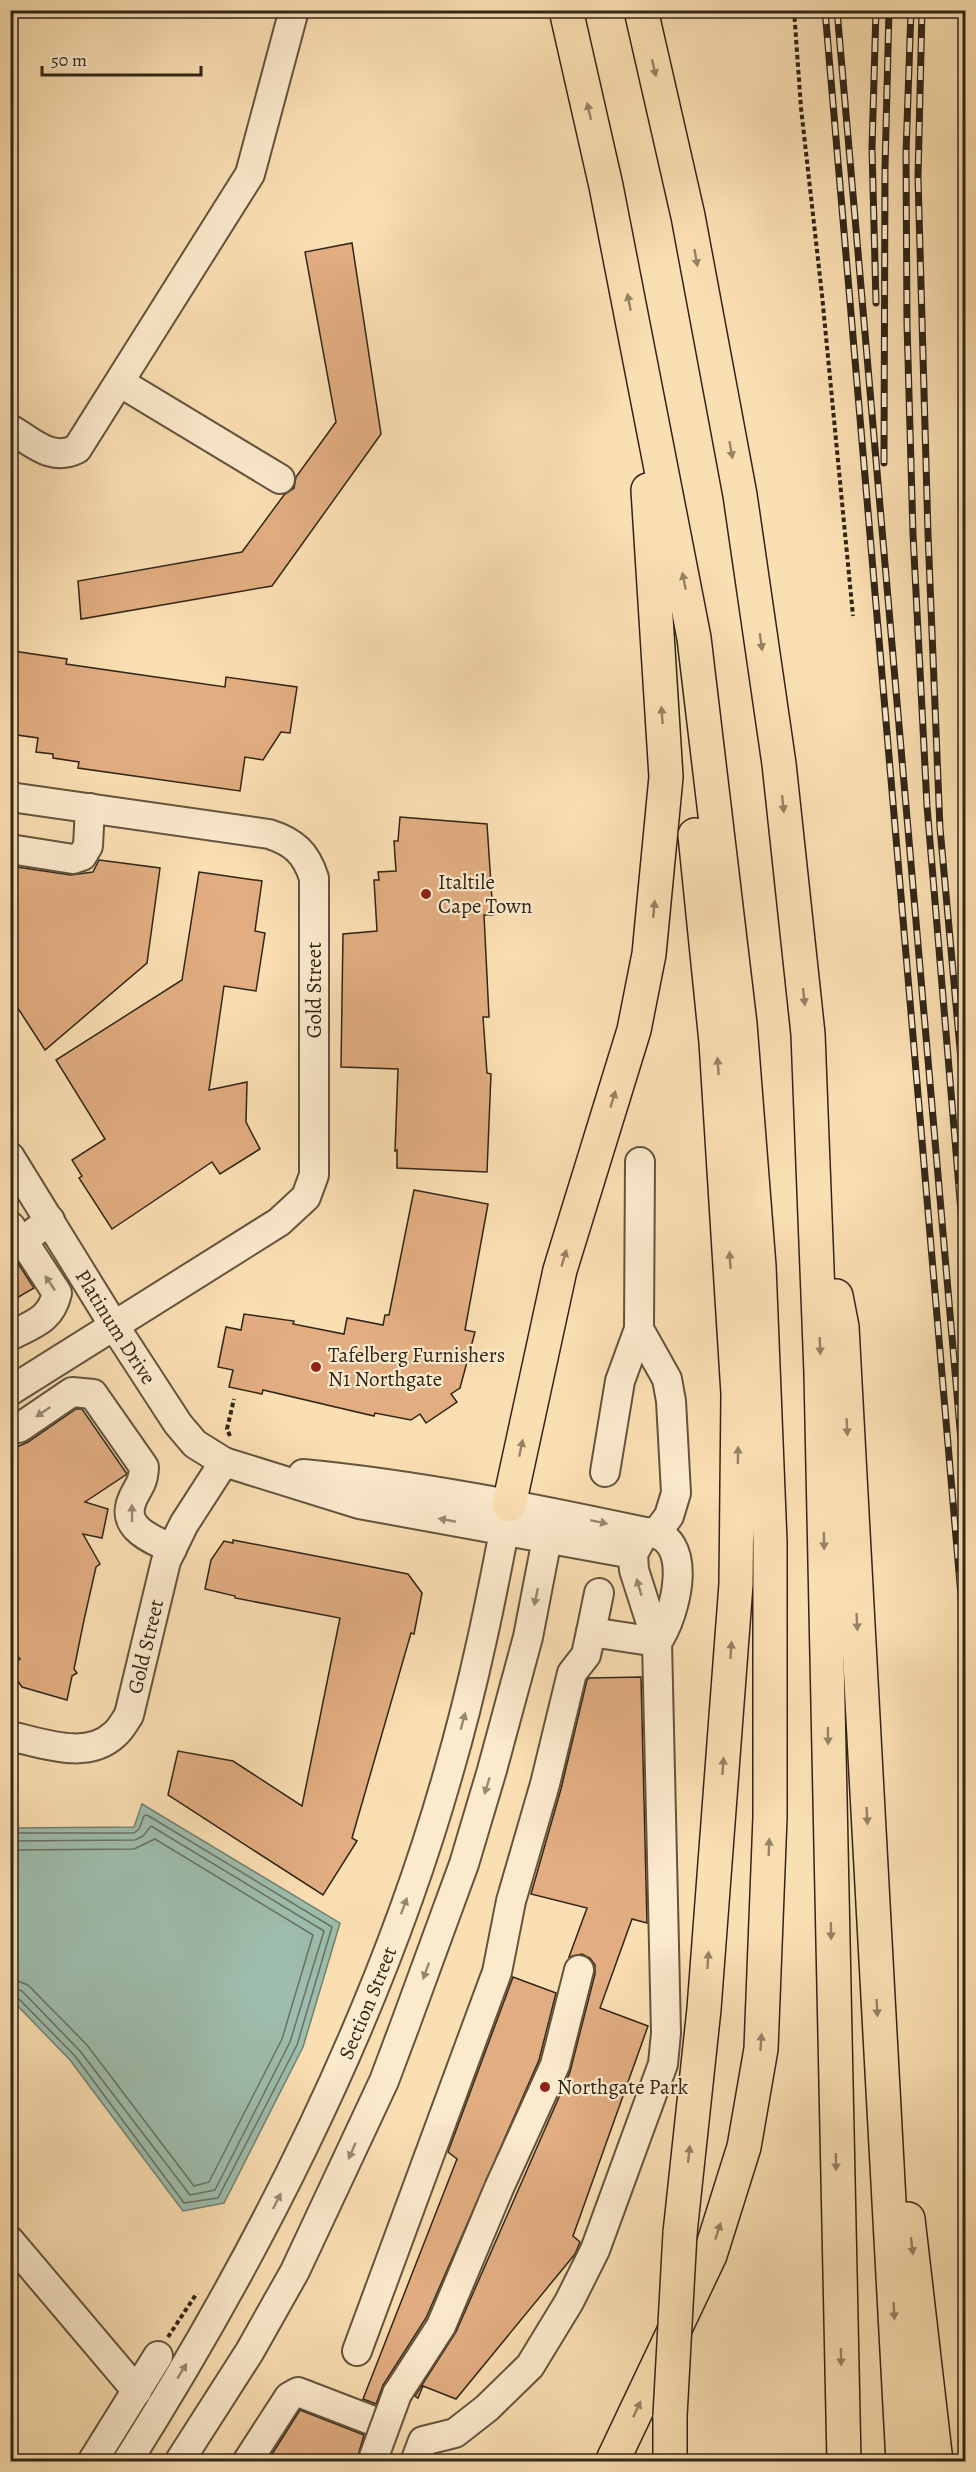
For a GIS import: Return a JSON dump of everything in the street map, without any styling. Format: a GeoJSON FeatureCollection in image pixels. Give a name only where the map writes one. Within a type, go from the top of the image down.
{"type":"FeatureCollection","features":[{"type":"Feature","properties":{"kind":"highway"},"geometry":{"type":"LineString","coordinates":[[566,10],[606,186],[694,639],[740,1024],[759,1266],[770,1542],[770,1781],[761,2049],[744,2147],[710,2255],[612,2462]]}},
{"type":"Feature","properties":{"kind":"highway"},"geometry":{"type":"LineString","coordinates":[[640,10],[688,216],[740,495],[777,745],[808,1034],[816,1203],[844,2462]]}},
{"type":"Feature","properties":{"kind":"highway"},"geometry":{"type":"LineString","coordinates":[[507,1518],[560,1270],[634,1030],[651,943],[666,777],[640,360]]}},
{"type":"Feature","properties":{"kind":"highway"},"geometry":{"type":"LineString","coordinates":[[670,2462],[680,2233],[704,2009],[736,1584],[738,1394],[716,1042],[691,794],[694,639]]}},
{"type":"Feature","properties":{"kind":"highway"},"geometry":{"type":"LineString","coordinates":[[816,1203],[842,1327],[903,2462]]}},
{"type":"Feature","properties":{"kind":"highway"},"geometry":{"type":"LineString","coordinates":[[881,2085],[911,2232],[936,2462]]}},
{"type":"Feature","properties":{"kind":"street"},"geometry":{"type":"LineString","coordinates":[[10,429],[51,454],[68,453],[77,449],[121,383],[250,174],[294,10]]}},
{"type":"Feature","properties":{"kind":"street"},"geometry":{"type":"LineString","coordinates":[[121,383],[280,479]]}},
{"type":"Feature","properties":{"kind":"street","name":"Gold Street"},"geometry":{"type":"LineString","coordinates":[[10,797],[278,837],[297,848],[308,861],[314,878],[314,1175],[306,1197],[279,1222],[113,1324],[10,1391]]}},
{"type":"Feature","properties":{"kind":"street"},"geometry":{"type":"LineString","coordinates":[[10,849],[73,859],[82,856],[88,846],[90,808]]}},
{"type":"Feature","properties":{"kind":"street","name":"Platinum Drive"},"geometry":{"type":"LineString","coordinates":[[10,1157],[113,1324],[178,1424],[195,1444],[236,1465],[360,1479],[507,1518],[549,1526],[602,1547],[645,1540]]}},
{"type":"Feature","properties":{"kind":"street"},"geometry":{"type":"LineString","coordinates":[[605,1472],[620,1382],[639,1329],[640,1162]]}},
{"type":"Feature","properties":{"kind":"street"},"geometry":{"type":"LineString","coordinates":[[10,1336],[45,1317],[54,1308],[57,1293],[25,1244],[28,1237],[50,1220]]}},
{"type":"Feature","properties":{"kind":"street"},"geometry":{"type":"LineString","coordinates":[[247,2462],[289,2397],[298,2392],[384,2425],[419,2451],[455,2433],[487,2408],[530,2366],[569,2302],[595,2250],[660,2073],[666,2033],[657,1642],[634,1570],[645,1540],[669,1516],[676,1493],[671,1401],[667,1379],[639,1329]]}},
{"type":"Feature","properties":{"kind":"street"},"geometry":{"type":"LineString","coordinates":[[10,1428],[19,1428],[72,1392],[93,1394],[144,1467],[143,1481],[133,1498],[132,1523],[139,1532],[172,1549]]}},
{"type":"Feature","properties":{"kind":"street","name":"Gold Street"},"geometry":{"type":"LineString","coordinates":[[10,1736],[71,1749],[98,1746],[115,1734],[129,1715],[166,1561],[184,1524],[236,1465]]}},
{"type":"Feature","properties":{"kind":"street","name":"Section Street"},"geometry":{"type":"LineString","coordinates":[[127,2462],[221,2305],[274,2206],[308,2139],[374,1986],[447,1778],[474,1681],[507,1518]]}},
{"type":"Feature","properties":{"kind":"street","name":"Section Street"},"geometry":{"type":"LineString","coordinates":[[179,2462],[250,2351],[295,2271],[392,2058],[464,1864],[489,1781],[528,1637],[549,1526]]}},
{"type":"Feature","properties":{"kind":"street"},"geometry":{"type":"LineString","coordinates":[[645,1540],[670,1541],[679,1564],[675,1594],[665,1630],[657,1642]]}},
{"type":"Feature","properties":{"kind":"street"},"geometry":{"type":"LineString","coordinates":[[357,2352],[497,1972],[511,1901],[545,1784],[572,1673],[586,1655],[599,1593]]}},
{"type":"Feature","properties":{"kind":"street"},"geometry":{"type":"LineString","coordinates":[[591,1632],[657,1642]]}},
{"type":"Feature","properties":{"kind":"street"},"geometry":{"type":"LineString","coordinates":[[372,2462],[397,2394],[441,2326],[499,2188],[555,2065],[579,1970]]}},
{"type":"Feature","properties":{"kind":"street"},"geometry":{"type":"LineString","coordinates":[[10,2241],[136,2391]]}},
{"type":"Feature","properties":{"kind":"street"},"geometry":{"type":"LineString","coordinates":[[92,2462],[158,2356]]}},
{"type":"Feature","properties":{"kind":"path"},"geometry":{"type":"LineString","coordinates":[[794,10],[801,108],[822,295],[853,616]]}},
{"type":"Feature","properties":{"kind":"path"},"geometry":{"type":"LineString","coordinates":[[229,1423],[234,1399]]}},
{"type":"Feature","properties":{"kind":"water"},"geometry":{"type":"Polygon","coordinates":[[[142,1804],[340,1923],[303,2047],[224,2203],[183,2211],[70,2060],[11,1999],[11,1828],[134,1827],[142,1804]]]}},
{"type":"Feature","properties":{"kind":"building"},"geometry":{"type":"Polygon","coordinates":[[[352,243],[381,434],[272,586],[81,619],[78,581],[242,552],[284,495],[294,488],[296,477],[336,422],[305,252],[352,243]]]}},
{"type":"Feature","properties":{"kind":"building"},"geometry":{"type":"Polygon","coordinates":[[[13,651],[67,659],[66,664],[225,687],[226,677],[297,687],[290,733],[281,732],[263,760],[245,757],[240,791],[78,768],[79,762],[53,758],[53,754],[36,752],[38,738],[10,734],[13,651]]]}},
{"type":"Feature","properties":{"kind":"building"},"geometry":{"type":"Polygon","coordinates":[[[400,817],[487,824],[493,915],[484,915],[489,1017],[483,1017],[487,1073],[491,1074],[487,1172],[397,1168],[397,1150],[395,1151],[398,1069],[341,1067],[343,934],[377,931],[374,880],[379,880],[378,872],[396,871],[394,841],[398,841],[400,817]]]}},
{"type":"Feature","properties":{"kind":"building"},"geometry":{"type":"Polygon","coordinates":[[[99,860],[160,868],[147,963],[45,1050],[10,996],[10,866],[71,875],[93,872],[99,860]]]}},
{"type":"Feature","properties":{"kind":"building"},"geometry":{"type":"Polygon","coordinates":[[[199,872],[262,881],[255,931],[265,933],[256,991],[224,986],[209,1090],[247,1082],[246,1122],[260,1149],[220,1174],[212,1162],[112,1229],[79,1178],[82,1176],[72,1160],[105,1139],[56,1060],[182,980],[199,872]]]}},
{"type":"Feature","properties":{"kind":"building"},"geometry":{"type":"Polygon","coordinates":[[[414,1190],[488,1204],[465,1330],[475,1332],[460,1388],[451,1394],[457,1402],[426,1423],[420,1414],[411,1420],[375,1413],[374,1416],[263,1390],[262,1394],[229,1387],[233,1370],[218,1367],[226,1327],[241,1330],[244,1314],[294,1321],[293,1324],[344,1334],[347,1318],[383,1325],[385,1315],[389,1315],[414,1190]]]}},
{"type":"Feature","properties":{"kind":"building"},"geometry":{"type":"Polygon","coordinates":[[[10,1251],[34,1288],[10,1302],[10,1251]]]}},
{"type":"Feature","properties":{"kind":"building"},"geometry":{"type":"Polygon","coordinates":[[[76,1409],[82,1409],[127,1474],[85,1502],[108,1509],[102,1538],[83,1534],[100,1564],[96,1567],[84,1620],[74,1669],[77,1673],[72,1676],[67,1700],[22,1687],[10,1670],[10,1666],[20,1659],[10,1646],[10,1450],[28,1442],[76,1409]]]}},
{"type":"Feature","properties":{"kind":"building"},"geometry":{"type":"Polygon","coordinates":[[[233,1540],[408,1574],[422,1593],[414,1634],[411,1633],[352,1838],[357,1841],[323,1895],[168,1795],[178,1751],[233,1761],[302,1806],[340,1618],[235,1598],[235,1596],[205,1589],[211,1560],[224,1541],[233,1543],[233,1540]]]}},
{"type":"Feature","properties":{"kind":"building"},"geometry":{"type":"Polygon","coordinates":[[[641,1677],[647,1923],[632,1919],[600,2008],[648,2026],[573,2236],[580,2242],[575,2254],[456,2399],[423,2386],[418,2398],[415,2396],[456,2332],[570,2072],[595,1974],[595,1965],[590,1958],[582,1954],[569,1957],[587,1908],[531,1894],[561,1789],[587,1680],[589,1678],[641,1677]]]}},
{"type":"Feature","properties":{"kind":"building"},"geometry":{"type":"Polygon","coordinates":[[[513,1977],[556,1993],[539,2060],[426,2318],[383,2385],[376,2404],[363,2399],[457,2159],[448,2152],[513,1977]]]}},
{"type":"Feature","properties":{"kind":"building"},"geometry":{"type":"Polygon","coordinates":[[[300,2410],[364,2435],[356,2462],[267,2462],[300,2410]]]}},
{"type":"Feature","properties":{"kind":"railway"},"geometry":{"type":"LineString","coordinates":[[825,10],[966,1654]]}},
{"type":"Feature","properties":{"kind":"railway"},"geometry":{"type":"LineString","coordinates":[[837,10],[966,1498]]}},
{"type":"Feature","properties":{"kind":"railway"},"geometry":{"type":"LineString","coordinates":[[876,10],[872,148],[876,303]]}},
{"type":"Feature","properties":{"kind":"railway"},"geometry":{"type":"LineString","coordinates":[[884,463],[885,168],[889,10]]}},
{"type":"Feature","properties":{"kind":"railway"},"geometry":{"type":"LineString","coordinates":[[911,10],[906,153],[907,324],[913,534],[927,806],[966,1271]]}},
{"type":"Feature","properties":{"kind":"railway"},"geometry":{"type":"LineString","coordinates":[[922,10],[918,177],[928,534],[940,828],[966,1115]]}},
{"type":"Feature","properties":{"kind":"place","name":"Italtile Cape Town"},"geometry":{"type":"Point","coordinates":[426,894]}},
{"type":"Feature","properties":{"kind":"place","name":"Tafelberg Furnishers N1 Northgate"},"geometry":{"type":"Point","coordinates":[316,1367]}},
{"type":"Feature","properties":{"kind":"place","name":"Northgate Park"},"geometry":{"type":"Point","coordinates":[545,2087]}}]}
